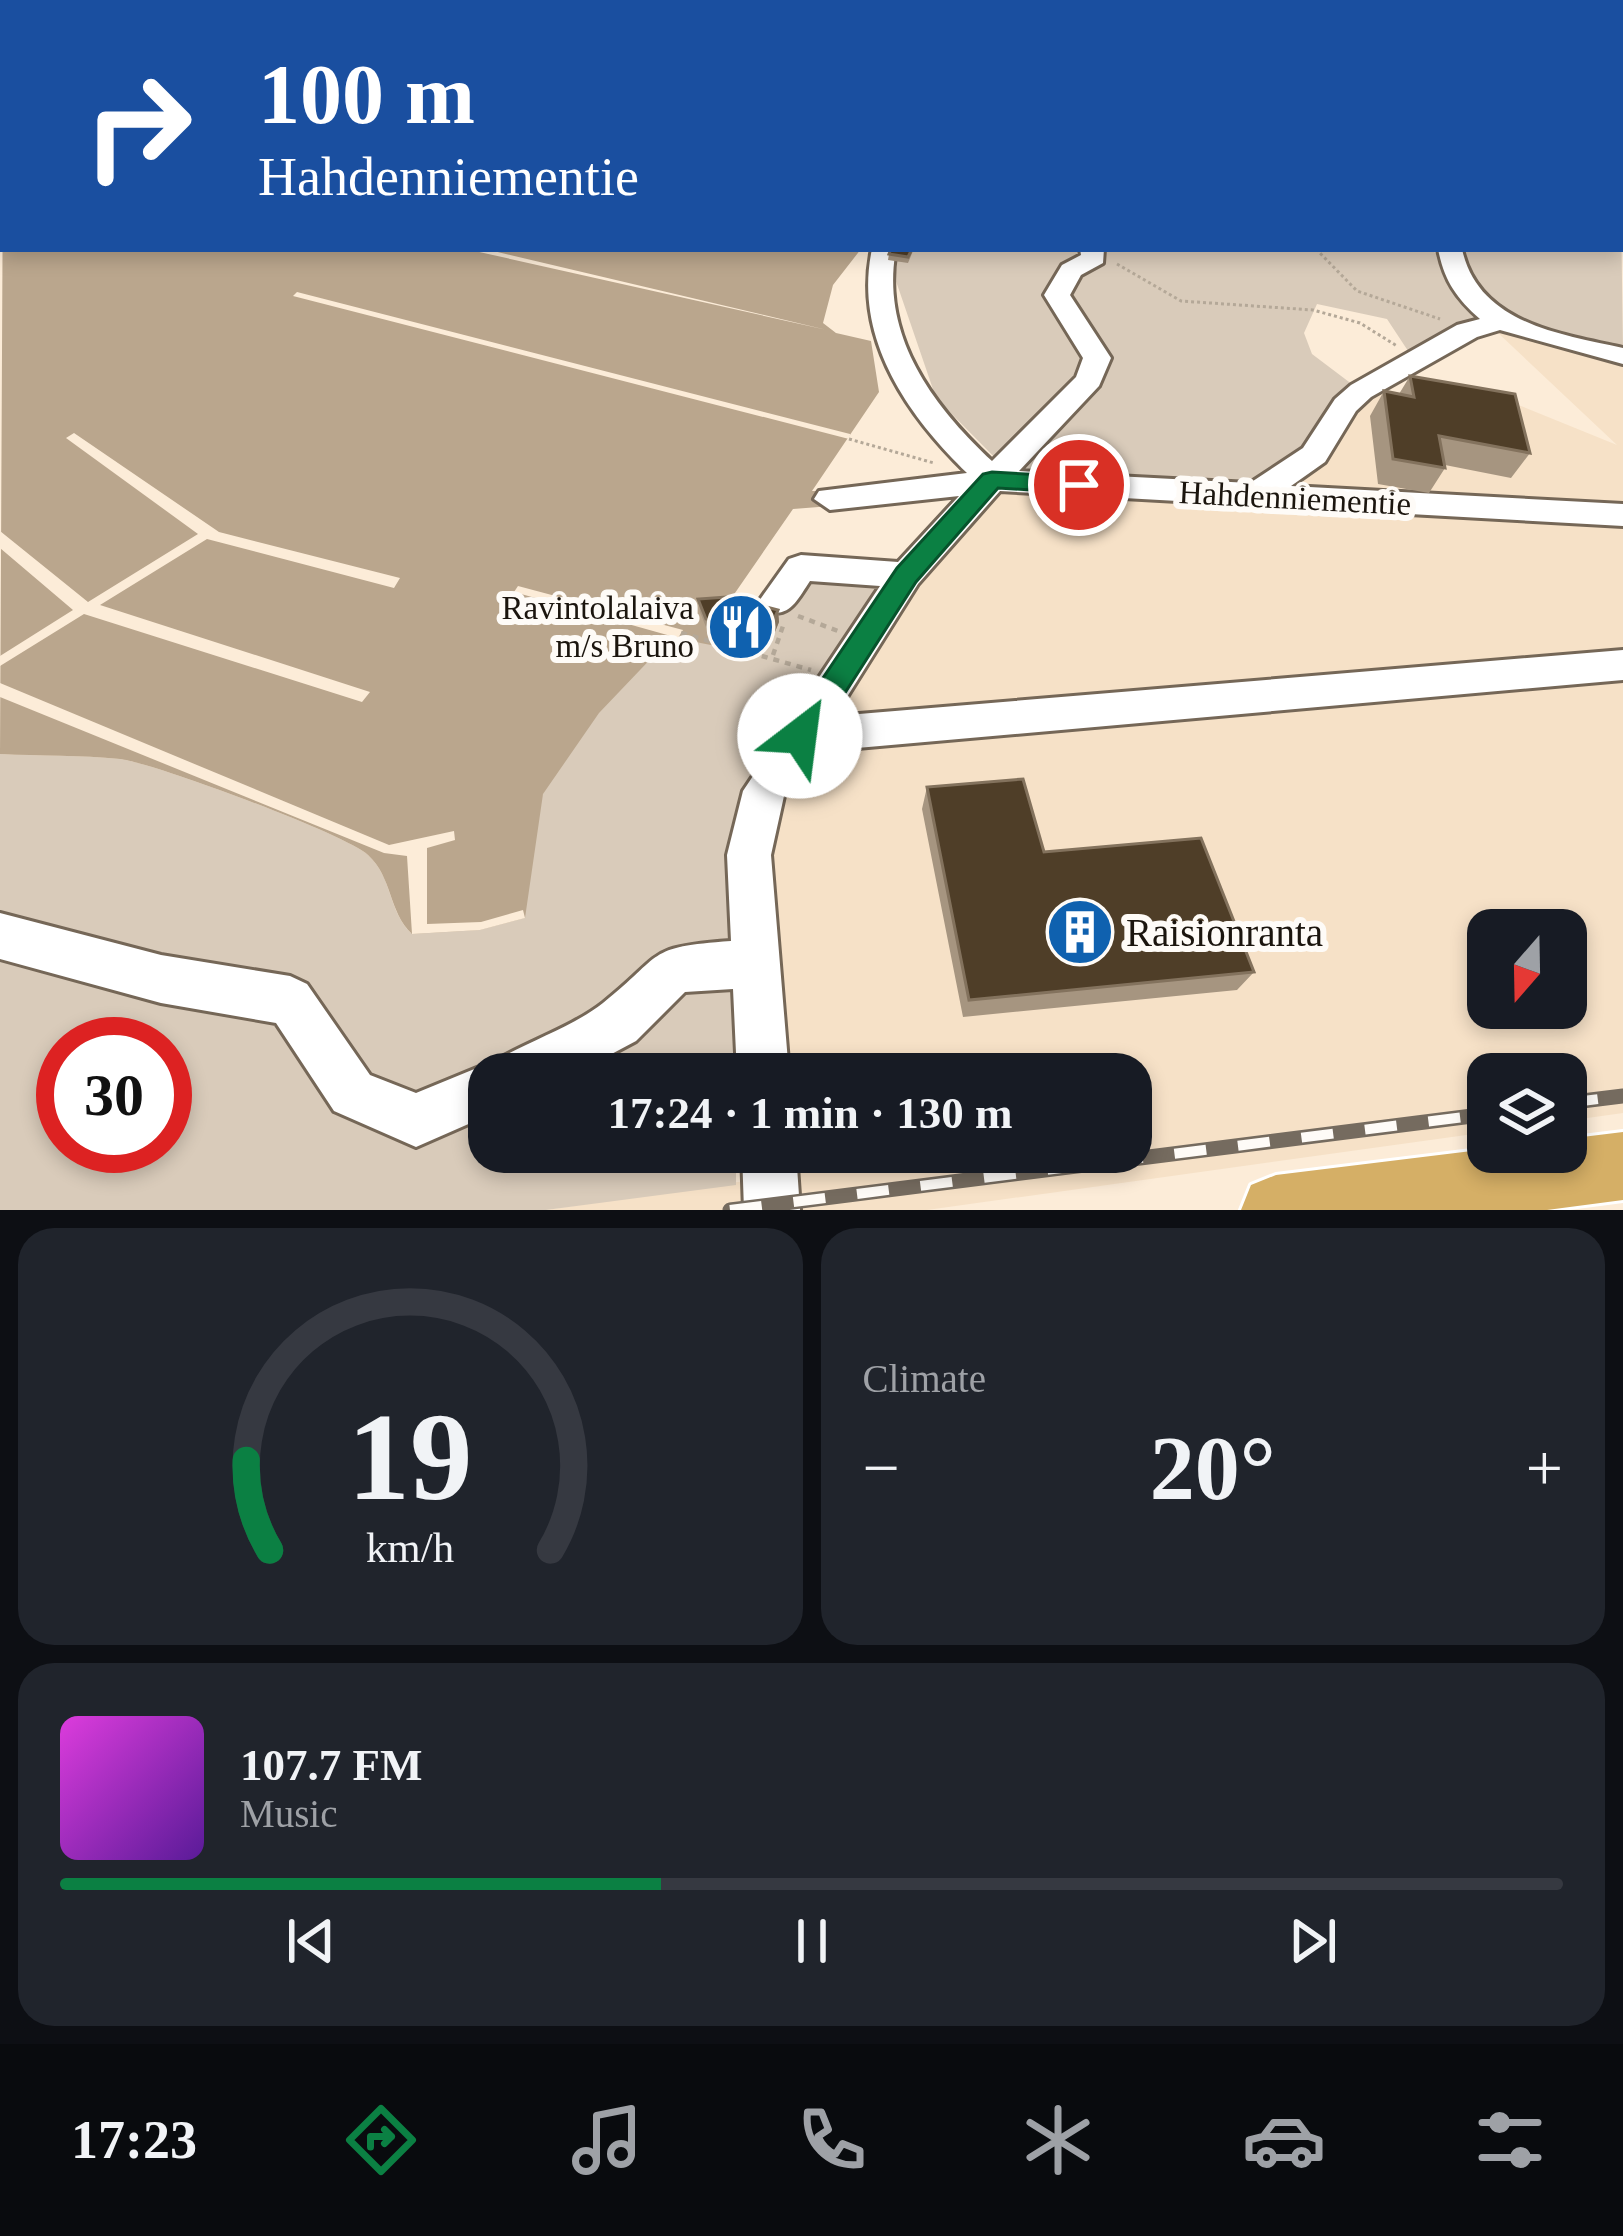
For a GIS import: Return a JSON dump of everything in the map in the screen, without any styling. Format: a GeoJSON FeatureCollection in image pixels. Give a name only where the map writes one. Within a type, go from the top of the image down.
{"type":"FeatureCollection","features":[{"type":"Feature","properties":{"kind":"main road"},"geometry":{"type":"LineString","coordinates":[[1276,1210],[1623,1166]]}},
{"type":"Feature","properties":{"kind":"street"},"geometry":{"type":"LineString","coordinates":[[883,252],[878,266],[882,296],[918,403],[992,480]]}},
{"type":"Feature","properties":{"kind":"street"},"geometry":{"type":"LineString","coordinates":[[762,1053],[749,855],[764,791],[906,575],[1089,380],[1097,358],[1057,295],[1071,270],[1093,253]]}},
{"type":"Feature","properties":{"kind":"street"},"geometry":{"type":"LineString","coordinates":[[1449,253],[1470,294],[1497,322],[1623,356]]}},
{"type":"Feature","properties":{"kind":"street"},"geometry":{"type":"LineString","coordinates":[[1254,496],[1314,454],[1345,405],[1412,361],[1467,331],[1497,322]]}},
{"type":"Feature","properties":{"kind":"street","name":"Hahdenniementie"},"geometry":{"type":"LineString","coordinates":[[830,499],[881,497],[992,480],[1623,515]]}},
{"type":"Feature","properties":{"kind":"street"},"geometry":{"type":"LineString","coordinates":[[782,606],[801,568],[906,575]]}},
{"type":"Feature","properties":{"kind":"street"},"geometry":{"type":"LineString","coordinates":[[800,736],[1623,665]]}},
{"type":"Feature","properties":{"kind":"street"},"geometry":{"type":"LineString","coordinates":[[0,936],[161,980],[290,1001],[352,1093],[416,1120],[468,1098]]}},
{"type":"Feature","properties":{"kind":"street"},"geometry":{"type":"LineString","coordinates":[[561,1053],[618,1022],[674,969],[756,963]]}},
{"type":"Feature","properties":{"kind":"street"},"geometry":{"type":"LineString","coordinates":[[770,1173],[772,1210]]}},
{"type":"Feature","properties":{"kind":"path"},"geometry":{"type":"LineString","coordinates":[[1318,252],[1334,277],[1357,295],[1427,313],[1467,331]]}},
{"type":"Feature","properties":{"kind":"path"},"geometry":{"type":"LineString","coordinates":[[1093,253],[1138,271],[1182,301],[1272,306],[1381,331],[1412,361]]}},
{"type":"Feature","properties":{"kind":"path"},"geometry":{"type":"LineString","coordinates":[[849,439],[992,480]]}},
{"type":"Feature","properties":{"kind":"path"},"geometry":{"type":"LineString","coordinates":[[782,606],[861,639]]}},
{"type":"Feature","properties":{"kind":"path"},"geometry":{"type":"LineString","coordinates":[[681,633],[786,659],[833,680]]}},
{"type":"Feature","properties":{"kind":"shaded area"},"geometry":{"type":"Polygon","coordinates":[[[3,252],[859,252],[833,285],[823,323],[836,333],[871,341],[879,392],[812,491],[869,490],[870,503],[793,509],[708,632],[757,642],[753,653],[690,641],[661,648],[599,713],[543,794],[525,918],[480,930],[412,934],[376,864],[352,845],[324,832],[139,763],[0,754],[3,252]]]}},
{"type":"Feature","properties":{"kind":"shaded area"},"geometry":{"type":"Polygon","coordinates":[[[886,252],[1434,252],[1448,257],[1449,252],[1622,252],[1623,350],[1497,322],[1414,360],[1387,319],[1317,304],[1304,333],[1312,354],[1361,391],[1314,455],[1254,496],[992,480],[1004,467],[936,398],[886,252]]]}},
{"type":"Feature","properties":{"kind":"shaded area"},"geometry":{"type":"Polygon","coordinates":[[[1497,332],[1623,359],[1623,1113],[1587,1118],[1587,1053],[1467,1053],[1467,1135],[927,1210],[546,1210],[793,1173],[1152,1173],[1152,1053],[763,1053],[764,791],[992,480],[1361,391],[1521,406],[1617,445],[1497,332]]]}},
{"type":"Feature","properties":{"kind":"shaded area"},"geometry":{"type":"Polygon","coordinates":[[[801,568],[906,575],[763,791],[749,855],[756,963],[674,969],[618,1023],[562,1053],[468,1053],[468,1098],[416,1120],[352,1093],[290,1001],[140,975],[144,987],[280,1013],[348,1110],[425,1133],[468,1118],[468,1173],[736,1173],[736,1185],[546,1210],[0,1210],[0,754],[120,759],[207,786],[288,816],[368,855],[411,933],[480,930],[525,918],[528,854],[544,791],[614,691],[648,657],[673,644],[707,643],[753,653],[761,632],[742,626],[777,601],[801,568]]]}},
{"type":"Feature","properties":{"kind":"shaded area"},"geometry":{"type":"Polygon","coordinates":[[[739,982],[737,1053],[586,1053],[672,987],[739,982]]]}},
{"type":"Feature","properties":{"kind":"pier"},"geometry":{"type":"Polygon","coordinates":[[[479,252],[498,252],[827,330],[479,252]]]}},
{"type":"Feature","properties":{"kind":"pier"},"geometry":{"type":"Polygon","coordinates":[[[297,292],[850,434],[849,439],[293,296],[297,292]]]}},
{"type":"Feature","properties":{"kind":"pier"},"geometry":{"type":"Polygon","coordinates":[[[74,433],[219,532],[400,578],[394,588],[207,539],[100,605],[370,692],[362,702],[84,614],[0,666],[0,656],[73,610],[0,548],[0,531],[88,602],[198,534],[66,438],[74,433]]]}},
{"type":"Feature","properties":{"kind":"pier"},"geometry":{"type":"Polygon","coordinates":[[[518,586],[683,630],[678,638],[514,592],[518,586]]]}},
{"type":"Feature","properties":{"kind":"pier"},"geometry":{"type":"Polygon","coordinates":[[[0,683],[389,845],[454,831],[455,840],[427,848],[427,924],[481,922],[523,910],[525,918],[480,930],[412,934],[407,856],[384,853],[0,697],[0,683]]]}},
{"type":"Feature","properties":{"kind":"building"},"geometry":{"type":"Polygon","coordinates":[[[1410,376],[1515,394],[1530,453],[1439,436],[1445,468],[1393,459],[1384,391],[1414,397],[1410,376]]]}},
{"type":"Feature","properties":{"kind":"building"},"geometry":{"type":"Polygon","coordinates":[[[727,597],[778,610],[769,631],[706,619],[698,599],[727,597]]]}},
{"type":"Feature","properties":{"kind":"building","name":"Raisionranta"},"geometry":{"type":"Polygon","coordinates":[[[1023,779],[1044,852],[1201,838],[1254,972],[969,1000],[927,787],[1023,779]]]}},
{"type":"Feature","properties":{"kind":"railway"},"geometry":{"type":"LineString","coordinates":[[1587,1100],[1623,1096]]}},
{"type":"Feature","properties":{"kind":"railway"},"geometry":{"type":"LineString","coordinates":[[730,1210],[1467,1117]]}},
{"type":"Feature","properties":{"kind":"place","name":"Ravintolalaiva m/s Bruno"},"geometry":{"type":"Point","coordinates":[741,627]}},
{"type":"Feature","properties":{"kind":"place","name":"Raisionranta"},"geometry":{"type":"Point","coordinates":[1080,932]}},
{"type":"Feature","properties":{"kind":"route"},"geometry":{"type":"LineString","coordinates":[[800,736],[906,575],[992,480],[1079,485]]}}]}
